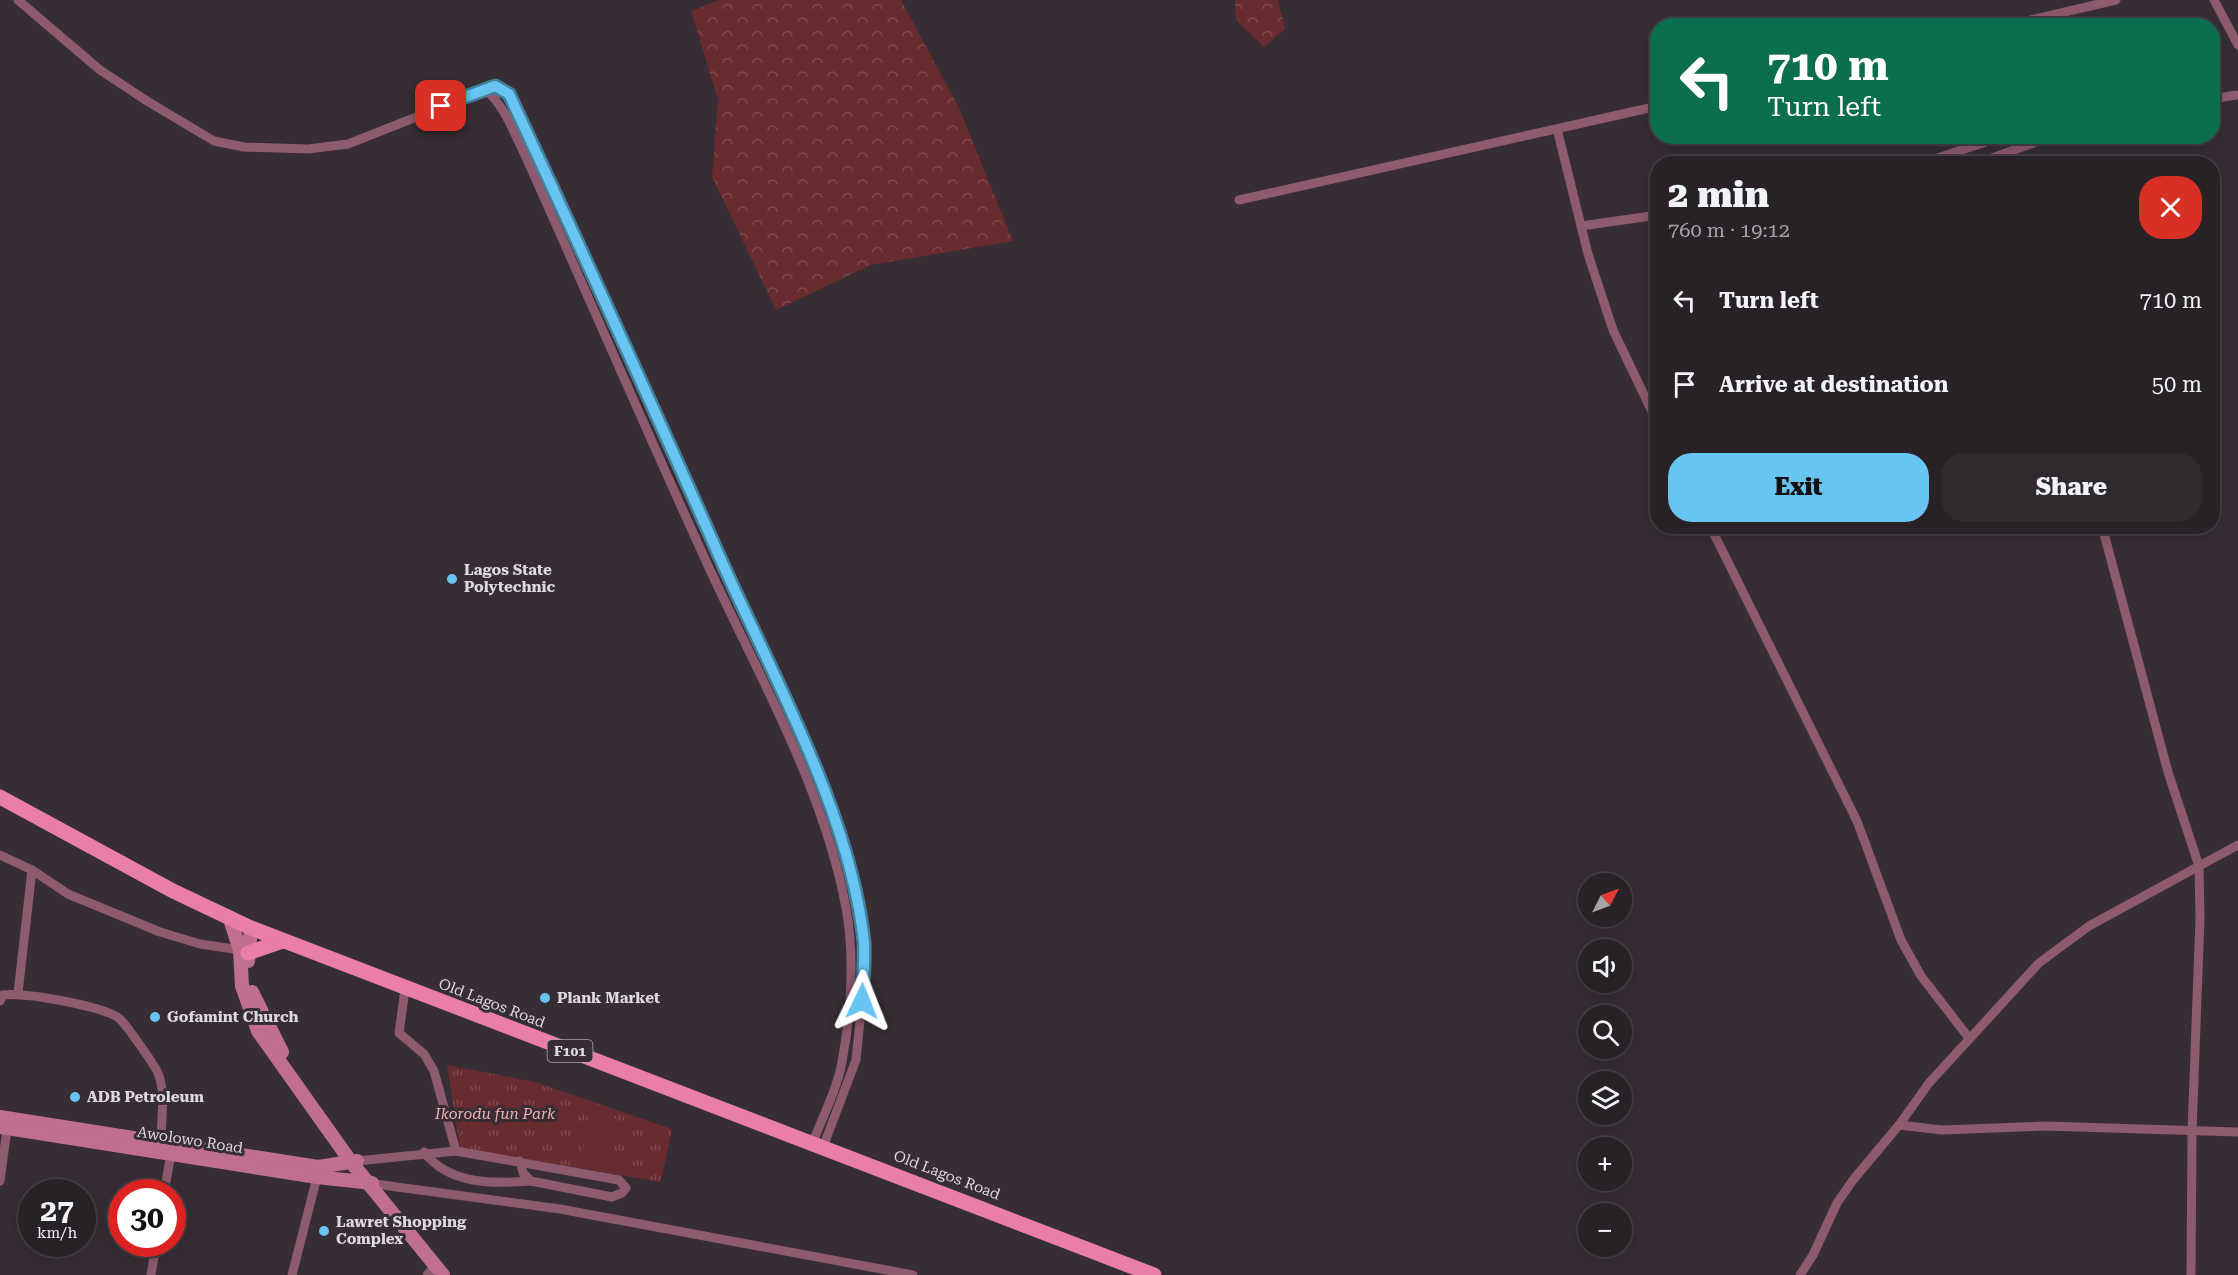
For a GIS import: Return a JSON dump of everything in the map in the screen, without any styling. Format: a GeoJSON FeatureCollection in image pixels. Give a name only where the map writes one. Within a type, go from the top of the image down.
{"type":"FeatureCollection","features":[{"type":"Feature","properties":{"kind":"main road","name":"Old Lagos Road"},"geometry":{"type":"LineString","coordinates":[[0,798],[172,891],[251,928],[1154,1275]]}},
{"type":"Feature","properties":{"kind":"main road"},"geometry":{"type":"LineString","coordinates":[[230,919],[244,952],[250,987],[267,1026],[354,1162],[435,1272]]}},
{"type":"Feature","properties":{"kind":"main road"},"geometry":{"type":"LineString","coordinates":[[244,952],[251,928]]}},
{"type":"Feature","properties":{"kind":"main road"},"geometry":{"type":"LineString","coordinates":[[244,952],[283,941]]}},
{"type":"Feature","properties":{"kind":"main road","name":"Awolowo Road"},"geometry":{"type":"LineString","coordinates":[[2,1124],[161,1142],[318,1167],[354,1162]]}},
{"type":"Feature","properties":{"kind":"main road","name":"Awolowo Road"},"geometry":{"type":"LineString","coordinates":[[2,1124],[317,1178],[370,1183]]}},
{"type":"Feature","properties":{"kind":"main road"},"geometry":{"type":"LineString","coordinates":[[370,1183],[453,1275]]}},
{"type":"Feature","properties":{"kind":"street"},"geometry":{"type":"LineString","coordinates":[[18,0],[100,70],[176,120],[214,141],[243,147],[308,148],[348,144],[495,86],[509,94],[663,425],[781,689],[821,784],[845,854],[858,905],[864,945],[862,1001],[856,1060],[818,1145]]}},
{"type":"Feature","properties":{"kind":"street"},"geometry":{"type":"LineString","coordinates":[[2039,18],[2116,0]]}},
{"type":"Feature","properties":{"kind":"street"},"geometry":{"type":"LineString","coordinates":[[2214,0],[2238,45]]}},
{"type":"Feature","properties":{"kind":"street"},"geometry":{"type":"LineString","coordinates":[[486,90],[496,100],[515,135],[782,723],[811,790],[833,858],[846,907],[850,946],[848,1000],[842,1063],[818,1145]]}},
{"type":"Feature","properties":{"kind":"street"},"geometry":{"type":"LineString","coordinates":[[2220,98],[2236,95]]}},
{"type":"Feature","properties":{"kind":"street"},"geometry":{"type":"LineString","coordinates":[[1239,200],[1650,108]]}},
{"type":"Feature","properties":{"kind":"street"},"geometry":{"type":"LineString","coordinates":[[1557,129],[1581,226],[1613,330],[1650,407]]}},
{"type":"Feature","properties":{"kind":"street"},"geometry":{"type":"LineString","coordinates":[[1940,156],[1972,144]]}},
{"type":"Feature","properties":{"kind":"street"},"geometry":{"type":"LineString","coordinates":[[2005,156],[2033,144]]}},
{"type":"Feature","properties":{"kind":"street"},"geometry":{"type":"LineString","coordinates":[[1581,226],[1650,216]]}},
{"type":"Feature","properties":{"kind":"street"},"geometry":{"type":"LineString","coordinates":[[1714,534],[1857,820],[1900,940],[1921,976],[1969,1038]]}},
{"type":"Feature","properties":{"kind":"street"},"geometry":{"type":"LineString","coordinates":[[2104,534],[2168,772],[2199,866],[2200,919],[2192,1132],[2191,1275]]}},
{"type":"Feature","properties":{"kind":"street"},"geometry":{"type":"LineString","coordinates":[[1800,1275],[1813,1255],[1837,1203],[1929,1083],[2019,984],[2055,950],[2089,926],[2238,845]]}},
{"type":"Feature","properties":{"kind":"street"},"geometry":{"type":"LineString","coordinates":[[0,855],[32,870],[68,894],[160,932],[200,944],[244,952]]}},
{"type":"Feature","properties":{"kind":"street"},"geometry":{"type":"LineString","coordinates":[[18,993],[32,870]]}},
{"type":"Feature","properties":{"kind":"street"},"geometry":{"type":"LineString","coordinates":[[405,989],[399,1033],[424,1054],[434,1071],[456,1151]]}},
{"type":"Feature","properties":{"kind":"street"},"geometry":{"type":"LineString","coordinates":[[0,1001],[3,994],[18,993],[72,1003],[120,1019],[158,1071],[161,1094],[161,1142]]}},
{"type":"Feature","properties":{"kind":"street"},"geometry":{"type":"LineString","coordinates":[[0,1181],[2,1124]]}},
{"type":"Feature","properties":{"kind":"street"},"geometry":{"type":"LineString","coordinates":[[1899,1125],[1942,1130],[2045,1126],[2238,1132]]}},
{"type":"Feature","properties":{"kind":"street"},"geometry":{"type":"LineString","coordinates":[[354,1162],[424,1152],[456,1151],[619,1180],[626,1188],[622,1194],[612,1197],[531,1180],[476,1181],[438,1167],[424,1152]]}},
{"type":"Feature","properties":{"kind":"street"},"geometry":{"type":"LineString","coordinates":[[166,1179],[171,1154]]}},
{"type":"Feature","properties":{"kind":"street"},"geometry":{"type":"LineString","coordinates":[[520,1161],[523,1173],[531,1180]]}},
{"type":"Feature","properties":{"kind":"street"},"geometry":{"type":"LineString","coordinates":[[292,1275],[317,1178]]}},
{"type":"Feature","properties":{"kind":"street"},"geometry":{"type":"LineString","coordinates":[[370,1183],[570,1211],[913,1275]]}},
{"type":"Feature","properties":{"kind":"street"},"geometry":{"type":"LineString","coordinates":[[151,1275],[154,1257]]}},
{"type":"Feature","properties":{"kind":"green space"},"geometry":{"type":"Polygon","coordinates":[[[719,0],[901,0],[959,108],[1013,241],[871,265],[776,310],[712,177],[718,100],[691,11],[719,0]]]}},
{"type":"Feature","properties":{"kind":"green space"},"geometry":{"type":"Polygon","coordinates":[[[1235,0],[1278,0],[1285,29],[1264,47],[1236,20],[1235,0]]]}},
{"type":"Feature","properties":{"kind":"green space","name":"Ikorodu fun Park"},"geometry":{"type":"Polygon","coordinates":[[[447,1065],[535,1082],[672,1129],[661,1182],[460,1148],[447,1065]]]}},
{"type":"Feature","properties":{"kind":"green space"},"geometry":{"type":"Polygon","coordinates":[[[589,1114],[617,1119],[609,1171],[580,1166],[589,1114]]]}},
{"type":"Feature","properties":{"kind":"place","name":"Lagos State Polytechnic"},"geometry":{"type":"Point","coordinates":[452,579]}},
{"type":"Feature","properties":{"kind":"place","name":"Plank Market"},"geometry":{"type":"Point","coordinates":[545,998]}},
{"type":"Feature","properties":{"kind":"place","name":"Gofamint Church"},"geometry":{"type":"Point","coordinates":[155,1017]}},
{"type":"Feature","properties":{"kind":"place","name":"ADB Petroleum"},"geometry":{"type":"Point","coordinates":[75,1097]}},
{"type":"Feature","properties":{"kind":"place","name":"Lawret Shopping Complex"},"geometry":{"type":"Point","coordinates":[324,1231]}},
{"type":"Feature","properties":{"kind":"route"},"geometry":{"type":"LineString","coordinates":[[441,106],[495,86],[501,87],[509,94],[663,425],[821,784],[845,854],[858,905],[864,945],[862,1001]]}}]}
